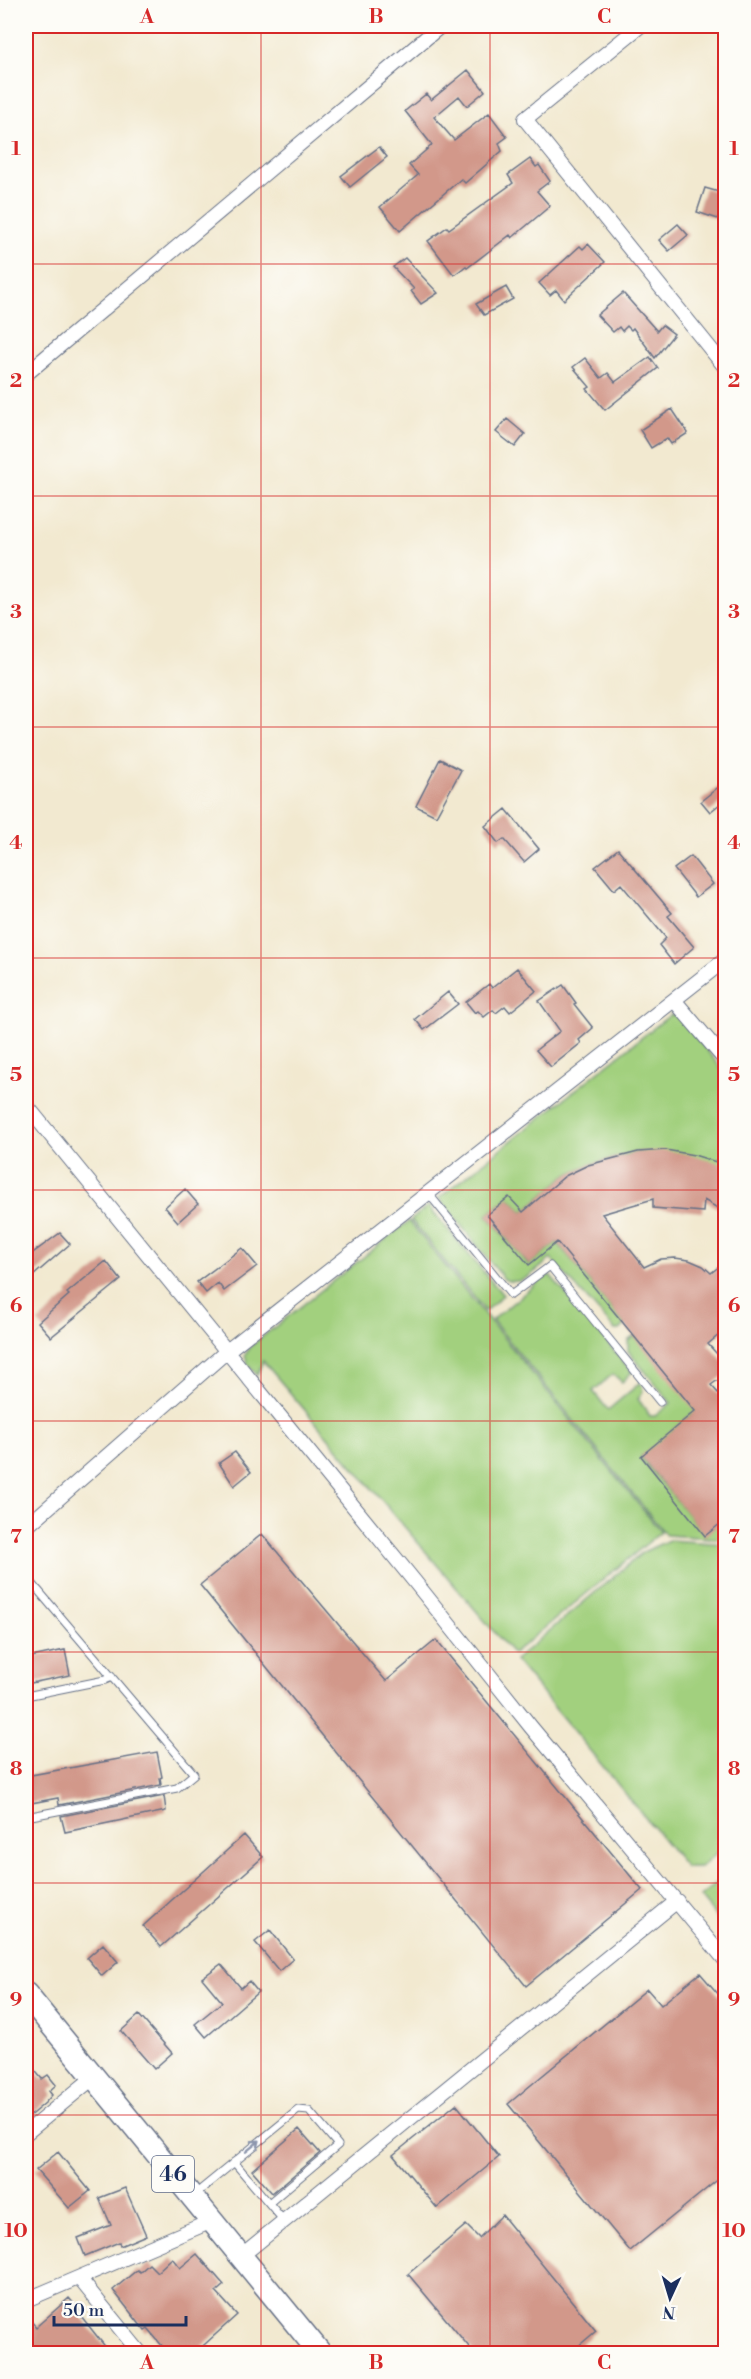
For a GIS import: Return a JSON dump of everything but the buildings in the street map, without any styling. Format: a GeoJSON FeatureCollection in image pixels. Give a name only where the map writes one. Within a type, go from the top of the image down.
{"type":"FeatureCollection","features":[{"type":"Feature","properties":{"kind":"main road","name":"46"},"geometry":{"type":"LineString","coordinates":[[26,1994],[321,2354]]}},
{"type":"Feature","properties":{"kind":"street"},"geometry":{"type":"LineString","coordinates":[[640,26],[525,119],[726,368]]}},
{"type":"Feature","properties":{"kind":"street"},"geometry":{"type":"LineString","coordinates":[[26,374],[438,28]]}},
{"type":"Feature","properties":{"kind":"street"},"geometry":{"type":"LineString","coordinates":[[26,1527],[227,1351],[726,959]]}},
{"type":"Feature","properties":{"kind":"street"},"geometry":{"type":"LineString","coordinates":[[674,1000],[726,1061]]}},
{"type":"Feature","properties":{"kind":"street"},"geometry":{"type":"LineString","coordinates":[[26,1105],[531,1727],[726,1961]]}},
{"type":"Feature","properties":{"kind":"street"},"geometry":{"type":"LineString","coordinates":[[241,2256],[677,1901]]}},
{"type":"Feature","properties":{"kind":"street"},"geometry":{"type":"LineString","coordinates":[[26,2133],[94,2077]]}},
{"type":"Feature","properties":{"kind":"street"},"geometry":{"type":"LineString","coordinates":[[26,2300],[212,2221]]}},
{"type":"Feature","properties":{"kind":"street"},"geometry":{"type":"LineString","coordinates":[[79,2278],[141,2354]]}},
{"type":"Feature","properties":{"kind":"lane"},"geometry":{"type":"LineString","coordinates":[[428,1193],[511,1295],[550,1266],[660,1402]]}},
{"type":"Feature","properties":{"kind":"lane"},"geometry":{"type":"LineString","coordinates":[[26,1576],[194,1774],[177,1788],[26,1817]]}},
{"type":"Feature","properties":{"kind":"lane"},"geometry":{"type":"LineString","coordinates":[[26,1696],[112,1677]]}},
{"type":"Feature","properties":{"kind":"lane"},"geometry":{"type":"LineString","coordinates":[[192,2196],[298,2110],[309,2111],[338,2145],[269,2203]]}},
{"type":"Feature","properties":{"kind":"lane"},"geometry":{"type":"LineString","coordinates":[[234,2162],[284,2221]]}},
{"type":"Feature","properties":{"kind":"green space"},"geometry":{"type":"Polygon","coordinates":[[[670,1015],[679,1016],[725,1073],[725,1165],[638,1152],[588,1165],[565,1176],[523,1212],[509,1197],[487,1215],[529,1265],[557,1242],[625,1325],[620,1330],[615,1330],[551,1259],[523,1279],[510,1281],[504,1279],[439,1198],[670,1015]]]}},
{"type":"Feature","properties":{"kind":"green space"},"geometry":{"type":"Polygon","coordinates":[[[428,1206],[503,1295],[485,1311],[411,1220],[428,1206]]]}},
{"type":"Feature","properties":{"kind":"green space"},"geometry":{"type":"Polygon","coordinates":[[[409,1221],[661,1532],[513,1654],[263,1361],[257,1375],[248,1365],[245,1355],[252,1345],[409,1221]]]}},
{"type":"Feature","properties":{"kind":"green space"},"geometry":{"type":"Polygon","coordinates":[[[550,1275],[632,1372],[622,1382],[613,1374],[593,1391],[608,1410],[641,1382],[643,1391],[638,1399],[650,1416],[655,1416],[671,1403],[628,1351],[628,1341],[634,1336],[699,1408],[641,1457],[705,1535],[725,1519],[725,1539],[666,1535],[492,1320],[550,1275]]]}},
{"type":"Feature","properties":{"kind":"green space"},"geometry":{"type":"Polygon","coordinates":[[[669,1540],[725,1544],[725,1846],[700,1867],[686,1867],[515,1660],[643,1552],[669,1540]]]}},
{"type":"Feature","properties":{"kind":"green space"},"geometry":{"type":"Polygon","coordinates":[[[725,1876],[725,1928],[700,1897],[725,1876]]]}}]}
